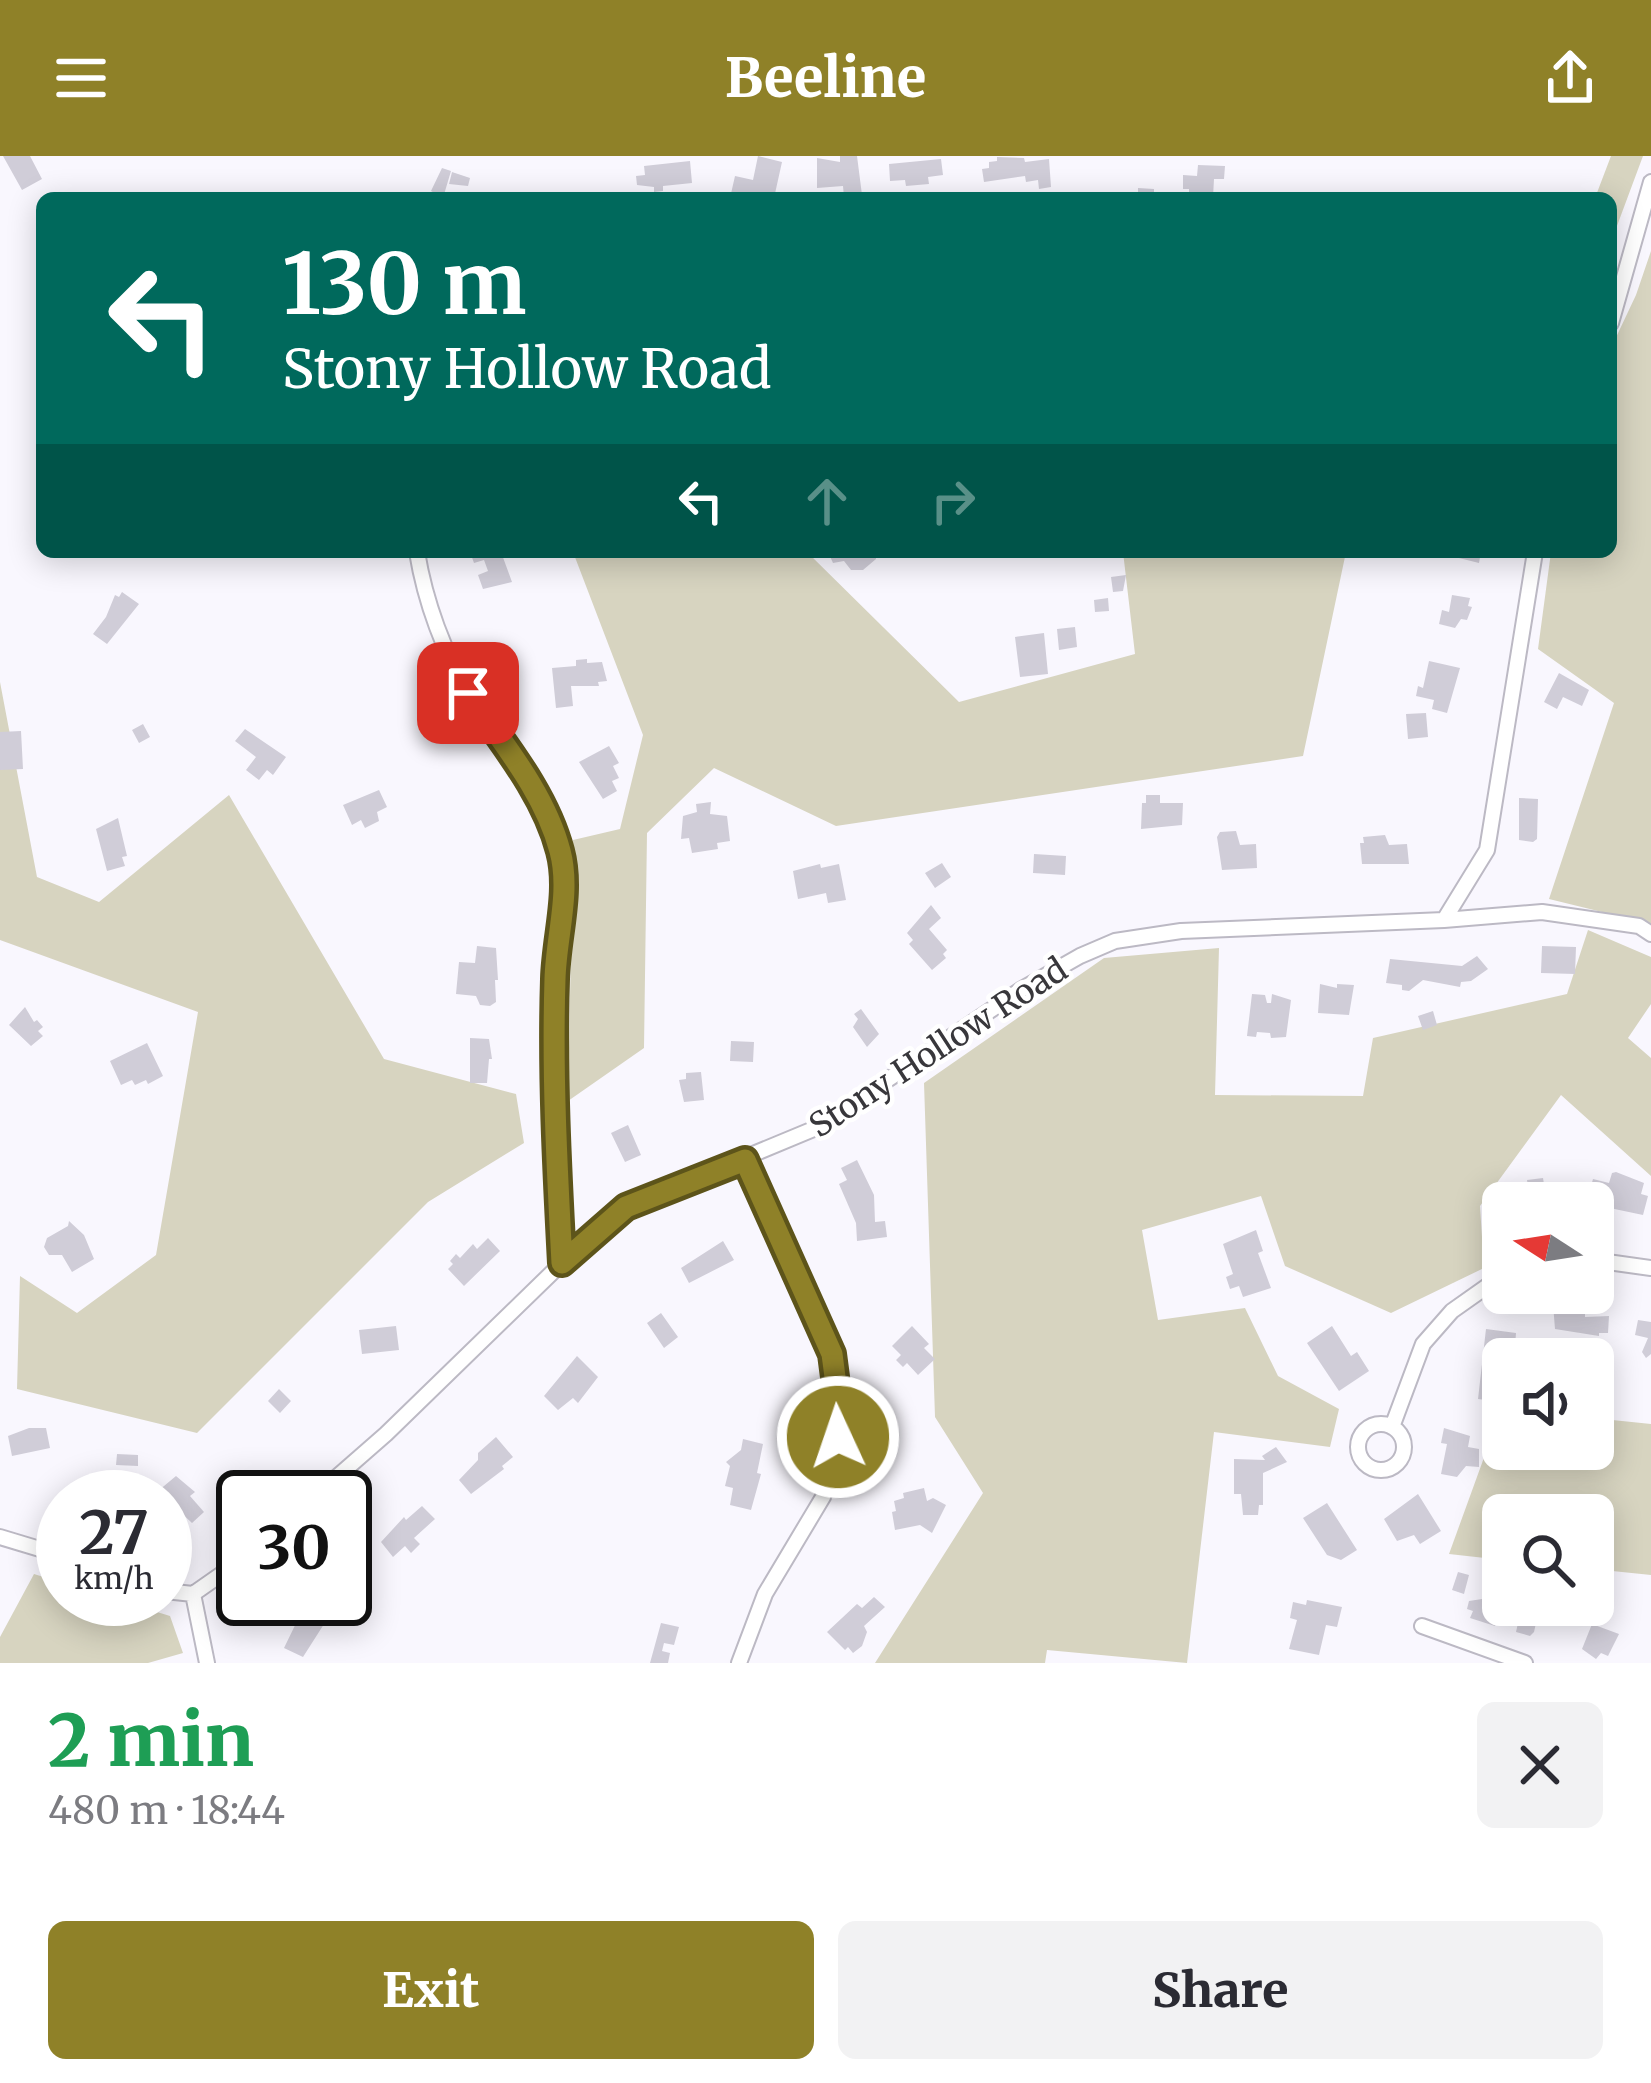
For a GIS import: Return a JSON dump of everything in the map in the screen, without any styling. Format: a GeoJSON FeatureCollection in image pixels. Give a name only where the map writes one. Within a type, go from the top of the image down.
{"type":"FeatureCollection","features":[{"type":"Feature","properties":{"kind":"street"},"geometry":{"type":"LineString","coordinates":[[1617,302],[1651,182]]}},
{"type":"Feature","properties":{"kind":"street"},"geometry":{"type":"LineString","coordinates":[[418,558],[440,632],[468,693],[548,815],[561,853],[565,885],[555,975],[555,1119],[562,1263]]}},
{"type":"Feature","properties":{"kind":"street"},"geometry":{"type":"LineString","coordinates":[[1444,920],[1487,850],[1534,558]]}},
{"type":"Feature","properties":{"kind":"street","name":"Stony Hollow Road"},"geometry":{"type":"LineString","coordinates":[[345,1470],[626,1207],[817,1129],[1022,989],[1115,940],[1180,931],[1542,912],[1639,926],[1651,934]]}},
{"type":"Feature","properties":{"kind":"street"},"geometry":{"type":"LineString","coordinates":[[740,1663],[765,1594],[823,1497],[838,1437],[832,1354],[745,1160]]}},
{"type":"Feature","properties":{"kind":"street"},"geometry":{"type":"LineString","coordinates":[[1614,1263],[1651,1268]]}},
{"type":"Feature","properties":{"kind":"street"},"geometry":{"type":"LineString","coordinates":[[1392,1427],[1423,1344],[1452,1311],[1482,1290]]}},
{"type":"Feature","properties":{"kind":"street"},"geometry":{"type":"LineString","coordinates":[[0,1537],[36,1548]]}},
{"type":"Feature","properties":{"kind":"street"},"geometry":{"type":"LineString","coordinates":[[207,1663],[193,1594],[216,1578]]}},
{"type":"Feature","properties":{"kind":"street"},"geometry":{"type":"LineString","coordinates":[[1422,1626],[1525,1663]]}},
{"type":"Feature","properties":{"kind":"shaded area"},"geometry":{"type":"Polygon","coordinates":[[[1611,156],[1643,156],[1617,226],[1617,192],[1597,192],[1611,156]]]}},
{"type":"Feature","properties":{"kind":"shaded area"},"geometry":{"type":"Polygon","coordinates":[[[1651,251],[1651,924],[1549,899],[1614,703],[1538,649],[1550,558],[1617,558],[1617,335],[1651,251]]]}},
{"type":"Feature","properties":{"kind":"shaded area"},"geometry":{"type":"Polygon","coordinates":[[[575,558],[813,558],[959,702],[1135,654],[1124,558],[1345,558],[1303,756],[836,826],[714,768],[647,833],[644,1048],[568,1101],[573,840],[620,829],[643,735],[575,558]]]}},
{"type":"Feature","properties":{"kind":"shaded area"},"geometry":{"type":"Polygon","coordinates":[[[0,682],[37,877],[99,902],[229,795],[384,1059],[516,1094],[524,1143],[428,1202],[197,1433],[17,1389],[20,1276],[77,1313],[156,1255],[198,1012],[0,940],[0,682]]]}},
{"type":"Feature","properties":{"kind":"shaded area"},"geometry":{"type":"Polygon","coordinates":[[[1588,930],[1651,957],[1651,1004],[1628,1038],[1651,1058],[1651,1176],[1561,1095],[1498,1182],[1482,1182],[1482,1269],[1391,1313],[1285,1266],[1261,1196],[1142,1230],[1158,1320],[1245,1308],[1278,1376],[1339,1409],[1330,1447],[1214,1432],[1187,1663],[1047,1650],[1045,1663],[875,1663],[983,1493],[935,1417],[924,1083],[1104,958],[1219,948],[1215,1095],[1363,1096],[1373,1038],[1567,994],[1588,930]]]}},
{"type":"Feature","properties":{"kind":"shaded area"},"geometry":{"type":"Polygon","coordinates":[[[1614,1420],[1651,1424],[1651,1575],[1614,1571],[1614,1494],[1482,1494],[1482,1558],[1449,1554],[1482,1463],[1482,1470],[1614,1470],[1614,1420]]]}},
{"type":"Feature","properties":{"kind":"shaded area"},"geometry":{"type":"Polygon","coordinates":[[[34,1574],[36,1626],[174,1626],[183,1653],[148,1663],[0,1663],[0,1637],[34,1574]]]}},
{"type":"Feature","properties":{"kind":"building"},"geometry":{"type":"Polygon","coordinates":[[[3,156],[30,156],[42,179],[22,190],[3,156]]]}},
{"type":"Feature","properties":{"kind":"building"},"geometry":{"type":"Polygon","coordinates":[[[758,156],[782,162],[775,192],[731,192],[735,176],[753,180],[758,156]]]}},
{"type":"Feature","properties":{"kind":"building"},"geometry":{"type":"Polygon","coordinates":[[[840,156],[857,156],[862,192],[844,192],[843,186],[817,188],[817,158],[840,162],[840,156]]]}},
{"type":"Feature","properties":{"kind":"building"},"geometry":{"type":"Polygon","coordinates":[[[997,157],[1024,158],[1025,162],[1049,159],[1051,187],[1039,189],[1038,180],[1026,182],[1025,176],[984,182],[982,169],[997,157]]]}},
{"type":"Feature","properties":{"kind":"building"},"geometry":{"type":"Polygon","coordinates":[[[941,159],[943,175],[928,177],[929,184],[906,186],[905,180],[890,181],[889,164],[941,159]]]}},
{"type":"Feature","properties":{"kind":"building"},"geometry":{"type":"Polygon","coordinates":[[[690,161],[692,183],[663,186],[663,191],[654,192],[654,187],[637,185],[636,176],[645,175],[644,166],[690,161]]]}},
{"type":"Feature","properties":{"kind":"building"},"geometry":{"type":"Polygon","coordinates":[[[1198,165],[1225,166],[1224,179],[1214,179],[1213,192],[1183,189],[1183,175],[1197,176],[1198,165]]]}},
{"type":"Feature","properties":{"kind":"building"},"geometry":{"type":"Polygon","coordinates":[[[442,168],[451,171],[445,192],[431,191],[442,168]]]}},
{"type":"Feature","properties":{"kind":"building"},"geometry":{"type":"Polygon","coordinates":[[[452,172],[470,178],[468,186],[449,184],[452,172]]]}},
{"type":"Feature","properties":{"kind":"building"},"geometry":{"type":"Polygon","coordinates":[[[472,558],[503,558],[512,582],[483,589],[478,575],[488,571],[484,560],[474,563],[472,558]]]}},
{"type":"Feature","properties":{"kind":"building"},"geometry":{"type":"Polygon","coordinates":[[[831,558],[876,558],[863,570],[851,570],[844,561],[833,563],[831,558]]]}},
{"type":"Feature","properties":{"kind":"building"},"geometry":{"type":"Polygon","coordinates":[[[1126,575],[1123,591],[1113,592],[1111,577],[1126,575]]]}},
{"type":"Feature","properties":{"kind":"building"},"geometry":{"type":"Polygon","coordinates":[[[122,592],[139,604],[107,644],[93,634],[115,595],[122,592]]]}},
{"type":"Feature","properties":{"kind":"building"},"geometry":{"type":"Polygon","coordinates":[[[1452,595],[1470,598],[1468,606],[1472,607],[1467,620],[1461,619],[1455,628],[1439,624],[1442,610],[1449,612],[1452,595]]]}},
{"type":"Feature","properties":{"kind":"building"},"geometry":{"type":"Polygon","coordinates":[[[1108,598],[1109,611],[1095,612],[1094,600],[1108,598]]]}},
{"type":"Feature","properties":{"kind":"building"},"geometry":{"type":"Polygon","coordinates":[[[1075,627],[1077,647],[1059,650],[1057,629],[1075,627]]]}},
{"type":"Feature","properties":{"kind":"building"},"geometry":{"type":"Polygon","coordinates":[[[1044,633],[1048,674],[1020,677],[1015,637],[1044,633]]]}},
{"type":"Feature","properties":{"kind":"building"},"geometry":{"type":"Polygon","coordinates":[[[587,659],[587,663],[602,662],[607,681],[598,682],[599,686],[571,686],[573,706],[556,708],[552,668],[576,666],[576,660],[587,659]]]}},
{"type":"Feature","properties":{"kind":"building"},"geometry":{"type":"Polygon","coordinates":[[[1429,661],[1460,668],[1447,713],[1432,709],[1434,700],[1416,696],[1418,686],[1423,688],[1429,661]]]}},
{"type":"Feature","properties":{"kind":"building"},"geometry":{"type":"Polygon","coordinates":[[[1559,673],[1589,690],[1582,706],[1563,697],[1557,709],[1544,702],[1559,673]]]}},
{"type":"Feature","properties":{"kind":"building"},"geometry":{"type":"Polygon","coordinates":[[[1426,713],[1428,737],[1408,739],[1406,714],[1426,713]]]}},
{"type":"Feature","properties":{"kind":"building"},"geometry":{"type":"Polygon","coordinates":[[[143,724],[150,737],[139,743],[132,730],[143,724]]]}},
{"type":"Feature","properties":{"kind":"building"},"geometry":{"type":"Polygon","coordinates":[[[245,729],[286,757],[273,775],[267,770],[259,780],[246,770],[256,757],[235,741],[245,729]]]}},
{"type":"Feature","properties":{"kind":"building"},"geometry":{"type":"Polygon","coordinates":[[[21,731],[23,769],[0,770],[0,732],[21,731]]]}},
{"type":"Feature","properties":{"kind":"building"},"geometry":{"type":"Polygon","coordinates":[[[609,746],[619,763],[613,766],[619,778],[612,781],[617,791],[603,799],[579,762],[609,746]]]}},
{"type":"Feature","properties":{"kind":"building"},"geometry":{"type":"Polygon","coordinates":[[[379,790],[387,807],[377,812],[379,821],[365,828],[361,820],[352,825],[343,805],[379,790]]]}},
{"type":"Feature","properties":{"kind":"building"},"geometry":{"type":"Polygon","coordinates":[[[1146,795],[1160,795],[1160,803],[1183,803],[1182,825],[1141,829],[1146,795]]]}},
{"type":"Feature","properties":{"kind":"building"},"geometry":{"type":"Polygon","coordinates":[[[1519,798],[1538,799],[1537,839],[1533,842],[1519,840],[1519,798]]]}},
{"type":"Feature","properties":{"kind":"building"},"geometry":{"type":"Polygon","coordinates":[[[711,802],[710,814],[727,816],[730,841],[717,843],[718,849],[692,853],[689,838],[681,839],[683,816],[697,812],[696,804],[711,802]]]}},
{"type":"Feature","properties":{"kind":"building"},"geometry":{"type":"Polygon","coordinates":[[[118,818],[125,866],[107,871],[96,829],[118,818]]]}},
{"type":"Feature","properties":{"kind":"building"},"geometry":{"type":"Polygon","coordinates":[[[1236,831],[1240,845],[1256,844],[1257,868],[1222,870],[1217,837],[1220,832],[1236,831]]]}},
{"type":"Feature","properties":{"kind":"building"},"geometry":{"type":"Polygon","coordinates":[[[1385,835],[1389,845],[1407,844],[1409,864],[1362,864],[1363,837],[1385,835]]]}},
{"type":"Feature","properties":{"kind":"building"},"geometry":{"type":"Polygon","coordinates":[[[1034,854],[1066,856],[1065,875],[1033,873],[1034,854]]]}},
{"type":"Feature","properties":{"kind":"building"},"geometry":{"type":"Polygon","coordinates":[[[942,863],[951,877],[935,888],[925,873],[942,863]]]}},
{"type":"Feature","properties":{"kind":"building"},"geometry":{"type":"Polygon","coordinates":[[[820,864],[821,868],[839,864],[846,900],[828,903],[826,893],[798,899],[793,871],[820,864]]]}},
{"type":"Feature","properties":{"kind":"building"},"geometry":{"type":"Polygon","coordinates":[[[931,905],[941,918],[929,929],[947,950],[946,958],[932,970],[909,944],[913,940],[907,933],[931,905]]]}},
{"type":"Feature","properties":{"kind":"building"},"geometry":{"type":"Polygon","coordinates":[[[477,946],[496,948],[496,1002],[490,1006],[480,1005],[476,996],[456,994],[459,962],[475,963],[477,946]]]}},
{"type":"Feature","properties":{"kind":"building"},"geometry":{"type":"Polygon","coordinates":[[[1542,946],[1576,947],[1575,974],[1541,973],[1542,946]]]}},
{"type":"Feature","properties":{"kind":"building"},"geometry":{"type":"Polygon","coordinates":[[[1477,956],[1488,969],[1461,982],[1460,987],[1423,980],[1409,991],[1386,983],[1390,959],[1462,966],[1477,956]]]}},
{"type":"Feature","properties":{"kind":"building"},"geometry":{"type":"Polygon","coordinates":[[[1320,984],[1354,985],[1349,1015],[1318,1013],[1320,984]]]}},
{"type":"Feature","properties":{"kind":"building"},"geometry":{"type":"Polygon","coordinates":[[[1252,994],[1265,995],[1267,1003],[1272,994],[1291,1000],[1286,1037],[1257,1032],[1256,1037],[1247,1036],[1252,994]]]}},
{"type":"Feature","properties":{"kind":"building"},"geometry":{"type":"Polygon","coordinates":[[[25,1007],[43,1027],[38,1031],[43,1036],[31,1046],[9,1025],[25,1007]]]}},
{"type":"Feature","properties":{"kind":"building"},"geometry":{"type":"Polygon","coordinates":[[[861,1009],[879,1034],[867,1047],[853,1027],[858,1019],[854,1014],[861,1009]]]}},
{"type":"Feature","properties":{"kind":"building"},"geometry":{"type":"Polygon","coordinates":[[[1433,1011],[1437,1025],[1423,1030],[1418,1016],[1433,1011]]]}},
{"type":"Feature","properties":{"kind":"building"},"geometry":{"type":"Polygon","coordinates":[[[470,1038],[489,1039],[492,1059],[487,1083],[470,1083],[470,1038]]]}},
{"type":"Feature","properties":{"kind":"building"},"geometry":{"type":"Polygon","coordinates":[[[731,1041],[754,1042],[753,1062],[730,1061],[731,1041]]]}},
{"type":"Feature","properties":{"kind":"building"},"geometry":{"type":"Polygon","coordinates":[[[147,1043],[163,1076],[148,1084],[146,1080],[135,1085],[132,1080],[121,1085],[110,1061],[147,1043]]]}},
{"type":"Feature","properties":{"kind":"building"},"geometry":{"type":"Polygon","coordinates":[[[701,1072],[704,1100],[684,1102],[679,1080],[686,1079],[686,1073],[701,1072]]]}},
{"type":"Feature","properties":{"kind":"building"},"geometry":{"type":"Polygon","coordinates":[[[628,1125],[641,1155],[625,1162],[611,1133],[628,1125]]]}},
{"type":"Feature","properties":{"kind":"building"},"geometry":{"type":"Polygon","coordinates":[[[857,1160],[874,1195],[875,1222],[885,1221],[887,1237],[857,1241],[856,1223],[839,1184],[847,1180],[841,1168],[857,1160]]]}},
{"type":"Feature","properties":{"kind":"building"},"geometry":{"type":"Polygon","coordinates":[[[1612,1173],[1644,1183],[1641,1194],[1648,1196],[1643,1215],[1614,1209],[1612,1173]]]}},
{"type":"Feature","properties":{"kind":"building"},"geometry":{"type":"Polygon","coordinates":[[[69,1221],[84,1235],[94,1259],[72,1272],[62,1255],[49,1255],[44,1247],[47,1238],[69,1221]]]}},
{"type":"Feature","properties":{"kind":"building"},"geometry":{"type":"Polygon","coordinates":[[[1256,1230],[1263,1251],[1258,1253],[1271,1288],[1243,1297],[1239,1286],[1230,1289],[1226,1277],[1233,1274],[1223,1244],[1256,1230]]]}},
{"type":"Feature","properties":{"kind":"building"},"geometry":{"type":"Polygon","coordinates":[[[488,1238],[500,1251],[464,1286],[448,1269],[453,1264],[450,1261],[473,1244],[477,1249],[488,1238]]]}},
{"type":"Feature","properties":{"kind":"building"},"geometry":{"type":"Polygon","coordinates":[[[723,1241],[734,1260],[689,1283],[681,1268],[723,1241]]]}},
{"type":"Feature","properties":{"kind":"building"},"geometry":{"type":"Polygon","coordinates":[[[661,1313],[678,1337],[664,1348],[647,1323],[661,1313]]]}},
{"type":"Feature","properties":{"kind":"building"},"geometry":{"type":"Polygon","coordinates":[[[1554,1314],[1609,1316],[1608,1333],[1599,1336],[1555,1329],[1554,1314]]]}},
{"type":"Feature","properties":{"kind":"building"},"geometry":{"type":"Polygon","coordinates":[[[1638,1320],[1651,1322],[1651,1354],[1646,1358],[1642,1352],[1648,1338],[1635,1335],[1638,1320]]]}},
{"type":"Feature","properties":{"kind":"building"},"geometry":{"type":"Polygon","coordinates":[[[396,1326],[399,1350],[362,1354],[359,1330],[396,1326]]]}},
{"type":"Feature","properties":{"kind":"building"},"geometry":{"type":"Polygon","coordinates":[[[912,1326],[929,1344],[924,1348],[935,1359],[918,1375],[907,1363],[903,1367],[896,1360],[901,1355],[892,1346],[912,1326]]]}},
{"type":"Feature","properties":{"kind":"building"},"geometry":{"type":"Polygon","coordinates":[[[1332,1326],[1351,1356],[1357,1352],[1369,1371],[1339,1391],[1307,1343],[1332,1326]]]}},
{"type":"Feature","properties":{"kind":"building"},"geometry":{"type":"Polygon","coordinates":[[[1486,1329],[1516,1333],[1516,1338],[1485,1338],[1486,1329]]]}},
{"type":"Feature","properties":{"kind":"building"},"geometry":{"type":"Polygon","coordinates":[[[577,1356],[598,1377],[578,1403],[573,1398],[558,1410],[544,1396],[577,1356]]]}},
{"type":"Feature","properties":{"kind":"building"},"geometry":{"type":"Polygon","coordinates":[[[279,1389],[291,1401],[280,1413],[268,1401],[279,1389]]]}},
{"type":"Feature","properties":{"kind":"building"},"geometry":{"type":"Polygon","coordinates":[[[46,1428],[50,1448],[12,1456],[8,1436],[46,1428]]]}},
{"type":"Feature","properties":{"kind":"building"},"geometry":{"type":"Polygon","coordinates":[[[1444,1428],[1470,1436],[1468,1447],[1479,1449],[1479,1467],[1466,1466],[1457,1477],[1441,1474],[1447,1444],[1441,1443],[1444,1428]]]}},
{"type":"Feature","properties":{"kind":"building"},"geometry":{"type":"Polygon","coordinates":[[[496,1437],[513,1457],[471,1494],[459,1480],[496,1437]]]}},
{"type":"Feature","properties":{"kind":"building"},"geometry":{"type":"Polygon","coordinates":[[[743,1439],[763,1444],[751,1510],[730,1505],[733,1488],[725,1486],[730,1466],[726,1462],[741,1450],[743,1439]]]}},
{"type":"Feature","properties":{"kind":"building"},"geometry":{"type":"Polygon","coordinates":[[[1276,1447],[1287,1462],[1263,1473],[1263,1505],[1258,1515],[1243,1515],[1241,1494],[1234,1494],[1234,1459],[1265,1460],[1262,1456],[1276,1447]]]}},
{"type":"Feature","properties":{"kind":"building"},"geometry":{"type":"Polygon","coordinates":[[[117,1454],[138,1455],[138,1466],[116,1465],[117,1454]]]}},
{"type":"Feature","properties":{"kind":"building"},"geometry":{"type":"Polygon","coordinates":[[[924,1488],[927,1501],[933,1498],[946,1505],[932,1533],[920,1525],[895,1530],[894,1501],[904,1498],[903,1493],[924,1488]]]}},
{"type":"Feature","properties":{"kind":"building"},"geometry":{"type":"Polygon","coordinates":[[[1418,1494],[1441,1531],[1420,1544],[1414,1535],[1397,1541],[1384,1519],[1418,1494]]]}},
{"type":"Feature","properties":{"kind":"building"},"geometry":{"type":"Polygon","coordinates":[[[192,1498],[204,1512],[192,1523],[192,1498]]]}},
{"type":"Feature","properties":{"kind":"building"},"geometry":{"type":"Polygon","coordinates":[[[1327,1503],[1357,1550],[1341,1560],[1327,1555],[1303,1518],[1327,1503]]]}},
{"type":"Feature","properties":{"kind":"building"},"geometry":{"type":"Polygon","coordinates":[[[422,1506],[435,1519],[414,1538],[420,1544],[411,1553],[405,1546],[393,1557],[381,1542],[404,1517],[406,1520],[422,1506]]]}},
{"type":"Feature","properties":{"kind":"building"},"geometry":{"type":"Polygon","coordinates":[[[1458,1572],[1469,1575],[1464,1594],[1452,1590],[1458,1572]]]}},
{"type":"Feature","properties":{"kind":"building"},"geometry":{"type":"Polygon","coordinates":[[[874,1597],[885,1607],[864,1626],[862,1646],[853,1653],[848,1647],[845,1650],[827,1632],[857,1604],[862,1608],[874,1597]]]}},
{"type":"Feature","properties":{"kind":"building"},"geometry":{"type":"Polygon","coordinates":[[[1482,1599],[1482,1622],[1470,1618],[1469,1601],[1482,1599]]]}},
{"type":"Feature","properties":{"kind":"building"},"geometry":{"type":"Polygon","coordinates":[[[1307,1600],[1342,1607],[1337,1627],[1326,1625],[1319,1655],[1289,1649],[1297,1620],[1290,1618],[1293,1602],[1306,1605],[1307,1600]]]}},
{"type":"Feature","properties":{"kind":"building"},"geometry":{"type":"Polygon","coordinates":[[[661,1623],[679,1627],[674,1645],[664,1643],[662,1651],[670,1653],[668,1663],[650,1663],[661,1623]]]}},
{"type":"Feature","properties":{"kind":"building"},"geometry":{"type":"Polygon","coordinates":[[[295,1626],[323,1626],[303,1657],[284,1648],[295,1626]]]}},
{"type":"Feature","properties":{"kind":"building"},"geometry":{"type":"Polygon","coordinates":[[[1517,1626],[1535,1626],[1530,1636],[1516,1632],[1517,1626]]]}},
{"type":"Feature","properties":{"kind":"building"},"geometry":{"type":"Polygon","coordinates":[[[1591,1626],[1619,1634],[1608,1656],[1601,1653],[1596,1659],[1582,1649],[1591,1626]]]}},
{"type":"Feature","properties":{"kind":"route"},"geometry":{"type":"LineString","coordinates":[[468,693],[548,815],[561,853],[565,885],[555,975],[555,1119],[562,1263],[626,1207],[745,1160],[832,1354],[838,1437]]}}]}
